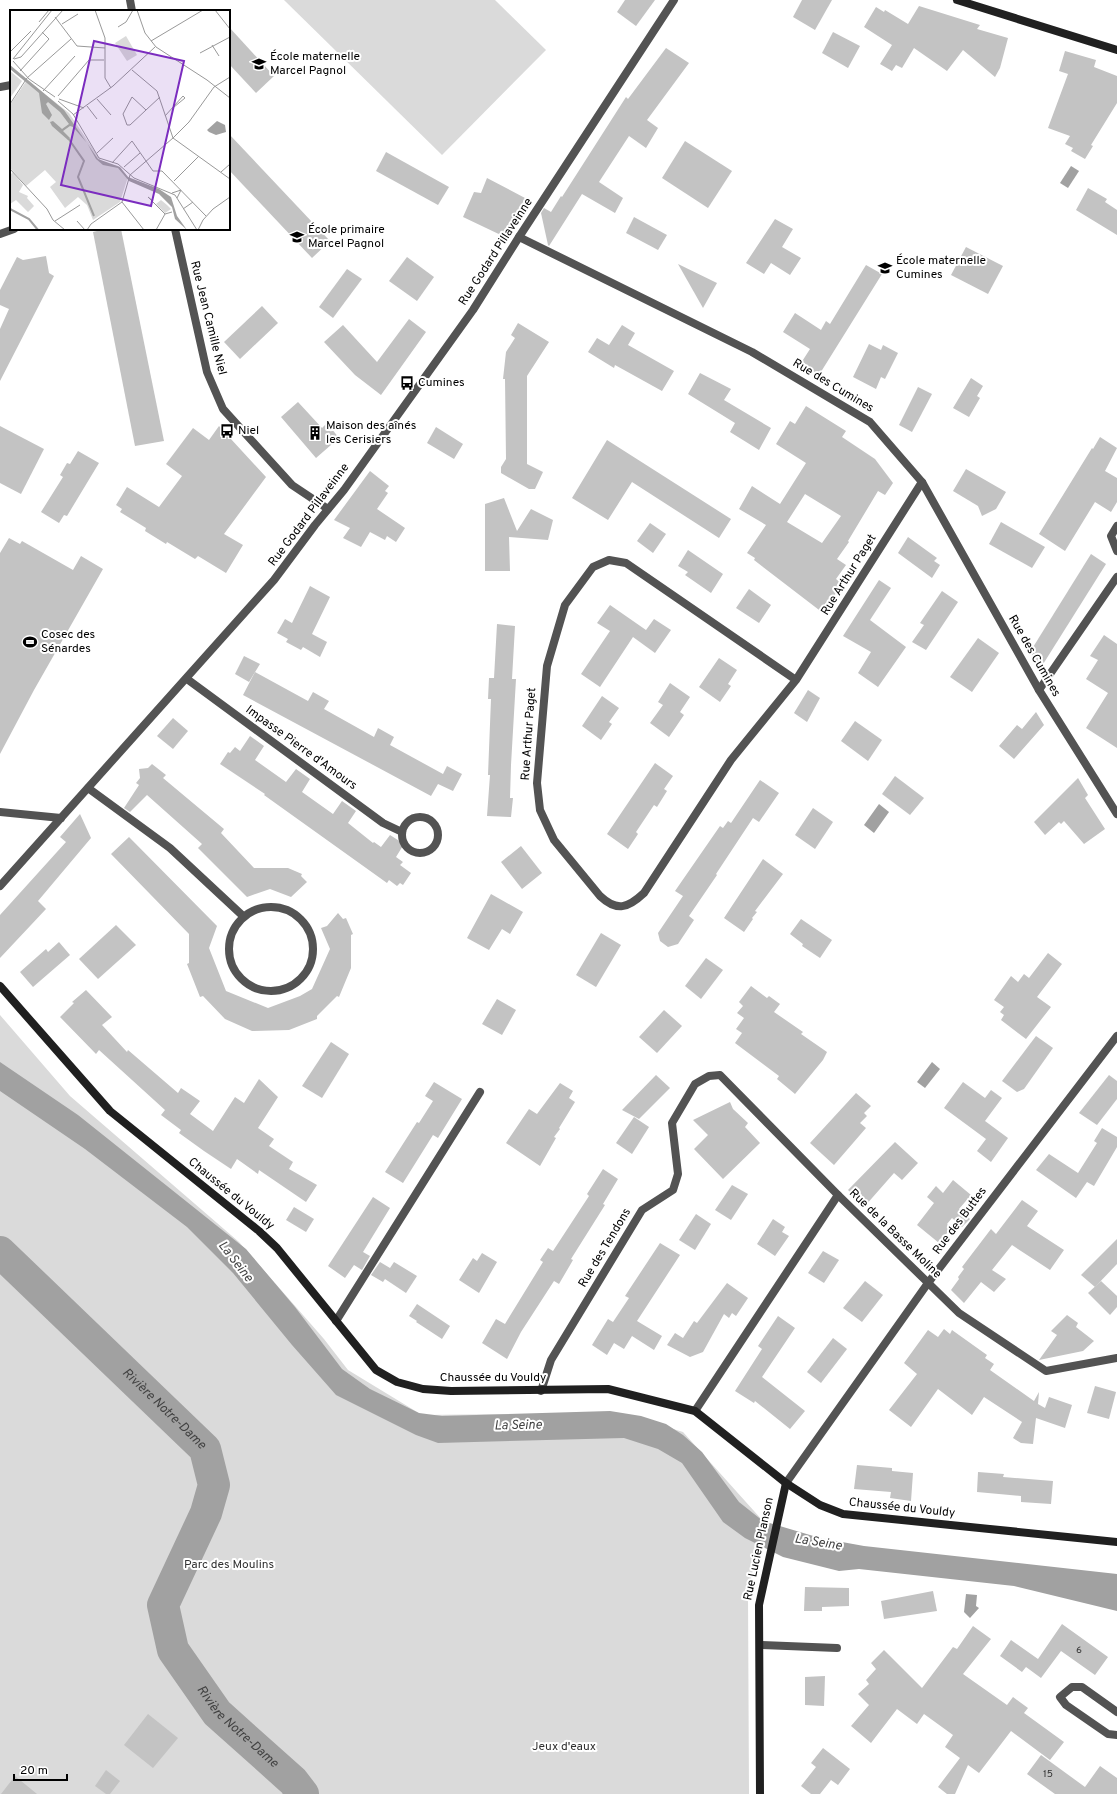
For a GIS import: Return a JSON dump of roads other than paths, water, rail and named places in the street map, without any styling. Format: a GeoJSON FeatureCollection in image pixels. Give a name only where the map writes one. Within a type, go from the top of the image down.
{"type":"FeatureCollection","features":[{"type":"Feature","properties":{"kind":"street"},"geometry":{"type":"LineString","coordinates":[[130,0],[132,10]]}},
{"type":"Feature","properties":{"kind":"street","name":"Rue Godard Pillaveinne"},"geometry":{"type":"LineString","coordinates":[[0,886],[274,580],[344,490],[473,310],[674,0]]}},
{"type":"Feature","properties":{"kind":"street"},"geometry":{"type":"LineString","coordinates":[[957,0],[1117,50]]}},
{"type":"Feature","properties":{"kind":"street"},"geometry":{"type":"LineString","coordinates":[[0,88],[10,85]]}},
{"type":"Feature","properties":{"kind":"street"},"geometry":{"type":"LineString","coordinates":[[0,234],[11,230]]}},
{"type":"Feature","properties":{"kind":"street","name":"Rue Jean Camille Niel"},"geometry":{"type":"LineString","coordinates":[[175,230],[207,372],[223,409],[292,485],[328,509]]}},
{"type":"Feature","properties":{"kind":"street","name":"Rue des Cumines"},"geometry":{"type":"LineString","coordinates":[[519,237],[752,352],[870,422],[922,482],[1039,690],[1117,814]]}},
{"type":"Feature","properties":{"kind":"street","name":"Rue Arthur Paget"},"geometry":{"type":"LineString","coordinates":[[796,680],[626,563],[609,560],[593,566],[565,606],[546,666],[536,783],[540,810],[554,840],[600,896],[608,903],[621,907],[634,903],[644,893],[731,760],[796,680],[922,482]]}},
{"type":"Feature","properties":{"kind":"street"},"geometry":{"type":"LineString","coordinates":[[1117,526],[1111,536],[1117,551]]}},
{"type":"Feature","properties":{"kind":"street"},"geometry":{"type":"LineString","coordinates":[[1039,690],[1117,577]]}},
{"type":"Feature","properties":{"kind":"street","name":"Impasse Pierre d'Amours"},"geometry":{"type":"LineString","coordinates":[[186,679],[383,823],[402,832]]}},
{"type":"Feature","properties":{"kind":"street"},"geometry":{"type":"LineString","coordinates":[[88,788],[170,848],[243,916]]}},
{"type":"Feature","properties":{"kind":"street"},"geometry":{"type":"LineString","coordinates":[[0,812],[61,818]]}},
{"type":"Feature","properties":{"kind":"street"},"geometry":{"type":"LineString","coordinates":[[419,817],[431,820],[435,825],[438,837],[433,847],[424,852],[418,852],[408,848],[402,832],[408,822],[419,817]]}},
{"type":"Feature","properties":{"kind":"street"},"geometry":{"type":"LineString","coordinates":[[268,906],[282,907],[294,913],[304,922],[311,934],[314,947],[312,960],[306,972],[296,983],[283,989],[269,991],[255,988],[242,980],[234,969],[229,955],[229,941],[234,927],[243,916],[255,909],[268,906]]}},
{"type":"Feature","properties":{"kind":"street","name":"Chaussée du Vouldy"},"geometry":{"type":"LineString","coordinates":[[0,986],[110,1111],[259,1231],[277,1248],[376,1370],[397,1382],[423,1389],[451,1391],[608,1389],[695,1411],[786,1483],[820,1506],[843,1514],[1117,1542]]}},
{"type":"Feature","properties":{"kind":"street","name":"Rue des Buttes"},"geometry":{"type":"LineString","coordinates":[[786,1483],[928,1283],[1117,1036]]}},
{"type":"Feature","properties":{"kind":"street","name":"Rue des Tendons"},"geometry":{"type":"LineString","coordinates":[[540,1391],[551,1360],[642,1210],[673,1190],[678,1174],[672,1122],[695,1084],[709,1076],[720,1075],[838,1195]]}},
{"type":"Feature","properties":{"kind":"street"},"geometry":{"type":"LineString","coordinates":[[336,1321],[480,1092]]}},
{"type":"Feature","properties":{"kind":"street","name":"Rue de la Basse Moline"},"geometry":{"type":"LineString","coordinates":[[695,1411],[838,1195],[959,1313],[1046,1372],[1117,1358]]}},
{"type":"Feature","properties":{"kind":"street","name":"Rue Lucien Planson"},"geometry":{"type":"LineString","coordinates":[[760,1794],[759,1605],[786,1483]]}},
{"type":"Feature","properties":{"kind":"street"},"geometry":{"type":"LineString","coordinates":[[760,1645],[837,1648]]}},
{"type":"Feature","properties":{"kind":"street"},"geometry":{"type":"LineString","coordinates":[[1117,1712],[1082,1687],[1072,1687],[1060,1697],[1066,1705],[1108,1734],[1117,1735]]}},
{"type":"Feature","properties":{"kind":"water"},"geometry":{"type":"Polygon","coordinates":[[[1071,166],[1079,171],[1068,188],[1060,183],[1071,166]]]}},
{"type":"Feature","properties":{"kind":"water"},"geometry":{"type":"Polygon","coordinates":[[[879,804],[889,812],[874,833],[864,825],[879,804]]]}},
{"type":"Feature","properties":{"kind":"water","name":"La Seine"},"geometry":{"type":"Polygon","coordinates":[[[0,1062],[78,1115],[246,1249],[295,1307],[342,1369],[370,1389],[419,1413],[442,1416],[610,1411],[641,1416],[666,1424],[683,1435],[702,1452],[739,1502],[763,1521],[820,1538],[864,1546],[1117,1574],[1117,1611],[1014,1586],[859,1569],[839,1571],[783,1557],[745,1538],[723,1522],[682,1463],[658,1449],[624,1438],[438,1443],[416,1435],[336,1395],[292,1345],[233,1273],[187,1227],[85,1149],[0,1091],[0,1062]]]}},
{"type":"Feature","properties":{"kind":"water"},"geometry":{"type":"Polygon","coordinates":[[[932,1062],[940,1069],[925,1088],[917,1082],[932,1062]]]}},
{"type":"Feature","properties":{"kind":"water"},"geometry":{"type":"Polygon","coordinates":[[[966,1594],[977,1595],[976,1606],[979,1608],[970,1618],[964,1612],[966,1594]]]}},
{"type":"Feature","properties":{"kind":"waterway","name":"Rivière Notre-Dame"},"geometry":{"type":"LineString","coordinates":[[0,1252],[205,1449],[214,1485],[206,1513],[163,1605],[173,1650],[217,1713],[293,1781],[303,1794]]}},
{"type":"Feature","properties":{"kind":"place","name":"École maternelle Marcel Pagnol"},"geometry":{"type":"Point","coordinates":[259,64]}},
{"type":"Feature","properties":{"kind":"place","name":"École primaire Marcel Pagnol"},"geometry":{"type":"Point","coordinates":[297,237]}},
{"type":"Feature","properties":{"kind":"place","name":"École maternelle Cumines"},"geometry":{"type":"Point","coordinates":[885,268]}},
{"type":"Feature","properties":{"kind":"place","name":"Cumines"},"geometry":{"type":"Point","coordinates":[407,383]}},
{"type":"Feature","properties":{"kind":"place","name":"Niel"},"geometry":{"type":"Point","coordinates":[227,431]}},
{"type":"Feature","properties":{"kind":"place","name":"Maison des aînés les Cerisiers"},"geometry":{"type":"Point","coordinates":[315,433]}},
{"type":"Feature","properties":{"kind":"place","name":"Cosec des Sénardes"},"geometry":{"type":"Point","coordinates":[30,642]}},
{"type":"Feature","properties":{"kind":"park label","name":"Parc des Moulins"},"geometry":{"type":"Point","coordinates":[229,1565]}},
{"type":"Feature","properties":{"kind":"park label","name":"Jeux d'eaux"},"geometry":{"type":"Point","coordinates":[564,1747]}}]}
